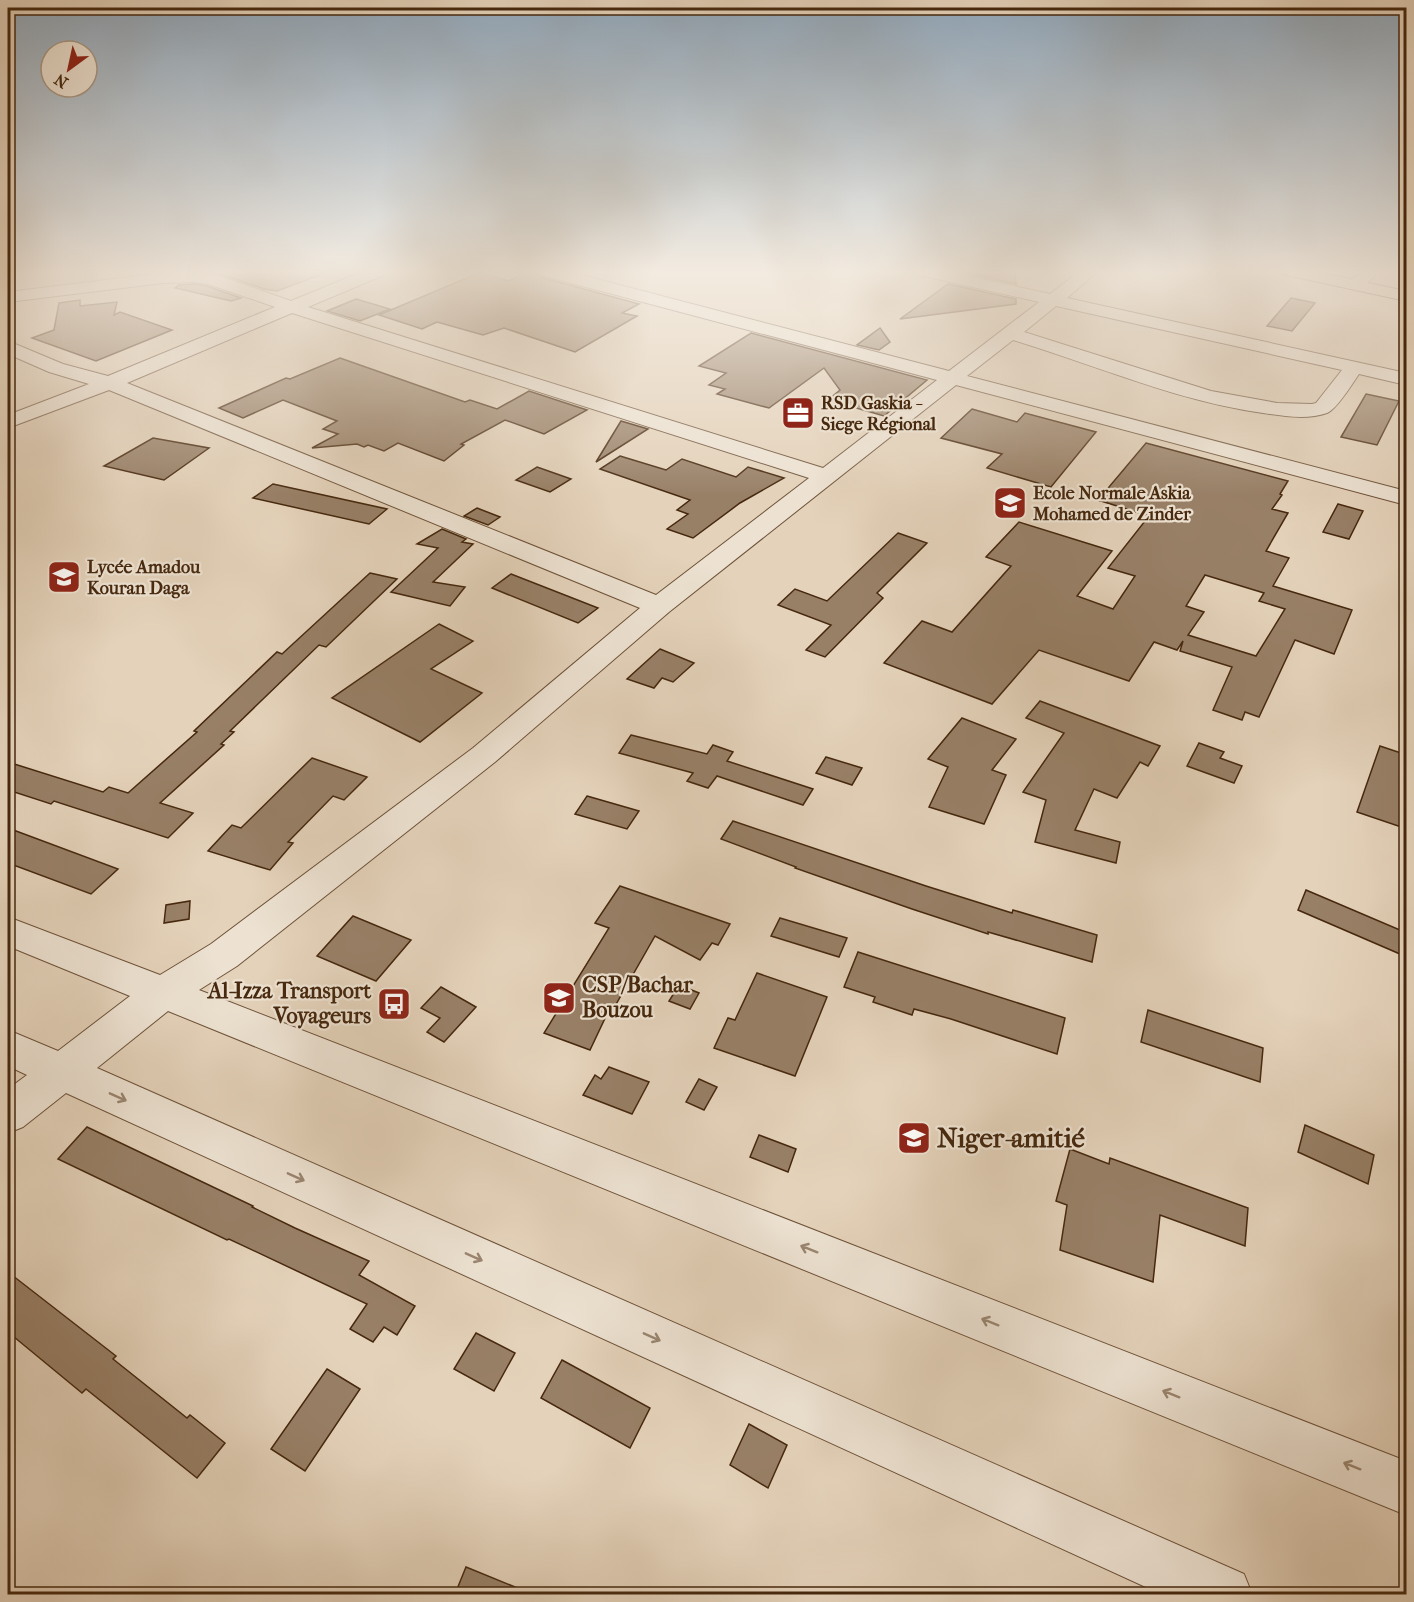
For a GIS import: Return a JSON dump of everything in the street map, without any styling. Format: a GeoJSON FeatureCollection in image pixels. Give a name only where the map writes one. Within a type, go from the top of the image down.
{"type":"FeatureCollection","features":[{"type":"Feature","properties":{"kind":"street"},"geometry":{"type":"LineString","coordinates":[[8,422],[110,383],[196,346]]}},
{"type":"Feature","properties":{"kind":"street"},"geometry":{"type":"LineString","coordinates":[[414,346],[826,476]]}},
{"type":"Feature","properties":{"kind":"street"},"geometry":{"type":"LineString","coordinates":[[833,346],[1407,498]]}},
{"type":"Feature","properties":{"kind":"street"},"geometry":{"type":"LineString","coordinates":[[8,1114],[164,992],[224,955],[484,755],[659,606],[992,346]]}},
{"type":"Feature","properties":{"kind":"street"},"geometry":{"type":"LineString","coordinates":[[1055,346],[1132,375],[1228,402],[1302,410],[1323,407],[1355,367]]}},
{"type":"Feature","properties":{"kind":"street"},"geometry":{"type":"LineString","coordinates":[[1260,346],[1407,379]]}},
{"type":"Feature","properties":{"kind":"street"},"geometry":{"type":"LineString","coordinates":[[8,347],[56,368],[110,383],[659,606]]}},
{"type":"Feature","properties":{"kind":"street"},"geometry":{"type":"LineString","coordinates":[[8,931],[1407,1488]]}},
{"type":"Feature","properties":{"kind":"street"},"geometry":{"type":"LineString","coordinates":[[8,1047],[1224,1594]]}},
{"type":"Feature","properties":{"kind":"building"},"geometry":{"type":"Polygon","coordinates":[[[54,346],[133,346],[96,361],[54,346]]]}},
{"type":"Feature","properties":{"kind":"building"},"geometry":{"type":"Polygon","coordinates":[[[557,346],[586,346],[575,352],[557,346]]]}},
{"type":"Feature","properties":{"kind":"building"},"geometry":{"type":"Polygon","coordinates":[[[731,346],[799,346],[927,380],[884,416],[828,400],[840,390],[824,368],[769,408],[717,394],[725,389],[709,385],[726,373],[699,366],[731,346]]]}},
{"type":"Feature","properties":{"kind":"building"},"geometry":{"type":"Polygon","coordinates":[[[860,346],[885,346],[879,350],[860,346]]]}},
{"type":"Feature","properties":{"kind":"building"},"geometry":{"type":"Polygon","coordinates":[[[340,358],[465,402],[470,400],[497,409],[529,391],[587,410],[544,434],[505,420],[461,444],[464,445],[444,461],[398,443],[384,451],[357,444],[312,448],[338,434],[323,429],[337,421],[283,400],[243,418],[219,408],[286,378],[290,379],[340,358]]]}},
{"type":"Feature","properties":{"kind":"building"},"geometry":{"type":"Polygon","coordinates":[[[1366,394],[1399,401],[1377,445],[1341,437],[1366,394]]]}},
{"type":"Feature","properties":{"kind":"building"},"geometry":{"type":"Polygon","coordinates":[[[972,409],[1017,422],[1025,413],[1096,432],[1051,487],[987,468],[1002,454],[941,438],[972,409]]]}},
{"type":"Feature","properties":{"kind":"building"},"geometry":{"type":"Polygon","coordinates":[[[621,421],[648,429],[596,462],[621,421]]]}},
{"type":"Feature","properties":{"kind":"building"},"geometry":{"type":"Polygon","coordinates":[[[153,438],[209,448],[164,480],[104,466],[153,438]]]}},
{"type":"Feature","properties":{"kind":"building"},"geometry":{"type":"Polygon","coordinates":[[[1146,443],[1288,481],[1272,509],[1288,513],[1266,551],[1289,558],[1273,586],[1352,610],[1334,654],[1295,640],[1259,717],[1245,712],[1242,720],[1213,710],[1232,667],[1180,651],[1183,641],[1177,650],[1154,642],[1129,681],[1039,650],[992,704],[884,663],[922,621],[952,632],[1011,566],[986,557],[1019,522],[1112,551],[1077,596],[1113,609],[1135,576],[1108,568],[1149,516],[1098,500],[1146,443]],[[1205,575],[1186,606],[1204,612],[1188,635],[1256,656],[1285,609],[1259,601],[1264,593],[1205,575]]]}},
{"type":"Feature","properties":{"kind":"building"},"geometry":{"type":"Polygon","coordinates":[[[620,456],[666,470],[682,459],[736,477],[748,467],[784,478],[740,503],[693,538],[667,529],[688,514],[677,510],[690,500],[600,469],[620,456]]]}},
{"type":"Feature","properties":{"kind":"building"},"geometry":{"type":"Polygon","coordinates":[[[537,467],[571,479],[550,492],[516,480],[537,467]]]}},
{"type":"Feature","properties":{"kind":"building"},"geometry":{"type":"Polygon","coordinates":[[[273,484],[387,509],[369,524],[253,498],[273,484]]]}},
{"type":"Feature","properties":{"kind":"building"},"geometry":{"type":"Polygon","coordinates":[[[1338,504],[1363,511],[1349,539],[1323,532],[1338,504]]]}},
{"type":"Feature","properties":{"kind":"building"},"geometry":{"type":"Polygon","coordinates":[[[477,508],[500,517],[488,525],[464,516],[477,508]]]}},
{"type":"Feature","properties":{"kind":"building"},"geometry":{"type":"Polygon","coordinates":[[[442,529],[466,539],[462,542],[473,544],[433,582],[465,587],[450,606],[391,592],[438,548],[417,544],[442,529]]]}},
{"type":"Feature","properties":{"kind":"building"},"geometry":{"type":"Polygon","coordinates":[[[898,533],[927,543],[877,593],[883,598],[825,657],[806,650],[831,625],[778,605],[795,589],[827,601],[898,533]]]}},
{"type":"Feature","properties":{"kind":"building"},"geometry":{"type":"Polygon","coordinates":[[[370,573],[397,579],[326,647],[319,645],[230,731],[234,732],[221,744],[224,745],[160,803],[193,813],[168,838],[54,801],[51,804],[8,790],[8,762],[103,792],[109,787],[128,793],[197,732],[194,731],[277,652],[282,654],[370,573]]]}},
{"type":"Feature","properties":{"kind":"building"},"geometry":{"type":"Polygon","coordinates":[[[511,574],[598,608],[578,623],[492,588],[511,574]]]}},
{"type":"Feature","properties":{"kind":"building"},"geometry":{"type":"Polygon","coordinates":[[[439,624],[473,641],[431,669],[482,693],[420,742],[332,698],[439,624]]]}},
{"type":"Feature","properties":{"kind":"building"},"geometry":{"type":"Polygon","coordinates":[[[660,649],[694,663],[673,682],[662,678],[654,688],[627,679],[660,649]]]}},
{"type":"Feature","properties":{"kind":"building"},"geometry":{"type":"Polygon","coordinates":[[[1040,701],[1160,746],[1148,766],[1140,762],[1117,798],[1094,789],[1075,830],[1120,842],[1116,863],[1035,842],[1046,800],[1023,792],[1064,733],[1026,718],[1040,701]]]}},
{"type":"Feature","properties":{"kind":"building"},"geometry":{"type":"Polygon","coordinates":[[[962,718],[1016,739],[992,770],[1006,775],[984,824],[929,807],[948,767],[928,759],[962,718]]]}},
{"type":"Feature","properties":{"kind":"building"},"geometry":{"type":"Polygon","coordinates":[[[631,735],[707,754],[713,745],[733,752],[727,761],[813,789],[803,805],[717,776],[708,788],[687,781],[693,773],[619,753],[631,735]]]}},
{"type":"Feature","properties":{"kind":"building"},"geometry":{"type":"Polygon","coordinates":[[[1199,743],[1224,752],[1220,758],[1242,766],[1234,783],[1187,766],[1199,743]]]}},
{"type":"Feature","properties":{"kind":"building"},"geometry":{"type":"Polygon","coordinates":[[[1380,746],[1407,755],[1407,829],[1357,812],[1380,746]]]}},
{"type":"Feature","properties":{"kind":"building"},"geometry":{"type":"Polygon","coordinates":[[[826,757],[862,768],[852,785],[816,773],[826,757]]]}},
{"type":"Feature","properties":{"kind":"building"},"geometry":{"type":"Polygon","coordinates":[[[312,758],[367,777],[344,800],[333,796],[288,842],[293,843],[270,870],[208,851],[232,825],[241,828],[312,758]]]}},
{"type":"Feature","properties":{"kind":"building"},"geometry":{"type":"Polygon","coordinates":[[[587,796],[639,811],[627,829],[575,814],[587,796]]]}},
{"type":"Feature","properties":{"kind":"building"},"geometry":{"type":"Polygon","coordinates":[[[733,821],[1012,913],[1013,910],[1097,935],[1092,962],[988,932],[988,934],[912,909],[721,839],[733,821]]]}},
{"type":"Feature","properties":{"kind":"building"},"geometry":{"type":"Polygon","coordinates":[[[8,828],[118,869],[91,894],[8,863],[8,828]]]}},
{"type":"Feature","properties":{"kind":"building"},"geometry":{"type":"Polygon","coordinates":[[[620,886],[730,924],[718,945],[712,943],[700,960],[655,936],[611,1013],[608,1012],[590,1050],[544,1033],[609,928],[595,923],[620,886]]]}},
{"type":"Feature","properties":{"kind":"building"},"geometry":{"type":"Polygon","coordinates":[[[1306,890],[1407,933],[1407,957],[1298,910],[1306,890]]]}},
{"type":"Feature","properties":{"kind":"building"},"geometry":{"type":"Polygon","coordinates":[[[190,901],[189,919],[164,923],[166,905],[190,901]]]}},
{"type":"Feature","properties":{"kind":"building"},"geometry":{"type":"Polygon","coordinates":[[[353,916],[411,940],[376,981],[317,956],[353,916]]]}},
{"type":"Feature","properties":{"kind":"building"},"geometry":{"type":"Polygon","coordinates":[[[780,918],[847,938],[839,957],[771,936],[780,918]]]}},
{"type":"Feature","properties":{"kind":"building"},"geometry":{"type":"Polygon","coordinates":[[[858,952],[1065,1018],[1057,1054],[951,1019],[914,1009],[912,1015],[873,1002],[875,997],[844,987],[858,952]]]}},
{"type":"Feature","properties":{"kind":"building"},"geometry":{"type":"Polygon","coordinates":[[[757,973],[827,997],[795,1076],[714,1048],[728,1018],[735,1020],[757,973]]]}},
{"type":"Feature","properties":{"kind":"building"},"geometry":{"type":"Polygon","coordinates":[[[679,985],[699,993],[690,1009],[669,1001],[679,985]]]}},
{"type":"Feature","properties":{"kind":"building"},"geometry":{"type":"Polygon","coordinates":[[[441,987],[476,1007],[444,1042],[427,1032],[440,1018],[421,1008],[441,987]]]}},
{"type":"Feature","properties":{"kind":"building"},"geometry":{"type":"Polygon","coordinates":[[[1148,1010],[1263,1048],[1260,1082],[1141,1042],[1148,1010]]]}},
{"type":"Feature","properties":{"kind":"building"},"geometry":{"type":"Polygon","coordinates":[[[609,1067],[649,1082],[632,1114],[583,1095],[595,1075],[601,1079],[609,1067]]]}},
{"type":"Feature","properties":{"kind":"building"},"geometry":{"type":"Polygon","coordinates":[[[699,1079],[717,1087],[704,1110],[686,1102],[699,1079]]]}},
{"type":"Feature","properties":{"kind":"building"},"geometry":{"type":"Polygon","coordinates":[[[1305,1125],[1374,1155],[1368,1184],[1298,1152],[1305,1125]]]}},
{"type":"Feature","properties":{"kind":"building"},"geometry":{"type":"Polygon","coordinates":[[[87,1127],[295,1228],[369,1261],[359,1275],[415,1306],[397,1335],[384,1327],[373,1342],[350,1329],[367,1304],[58,1159],[87,1127]]]}},
{"type":"Feature","properties":{"kind":"building"},"geometry":{"type":"Polygon","coordinates":[[[759,1135],[796,1149],[788,1172],[750,1157],[759,1135]]]}},
{"type":"Feature","properties":{"kind":"building"},"geometry":{"type":"Polygon","coordinates":[[[1070,1149],[1109,1164],[1110,1158],[1248,1208],[1245,1246],[1160,1215],[1153,1282],[1060,1250],[1067,1205],[1056,1201],[1070,1149]]]}},
{"type":"Feature","properties":{"kind":"building"},"geometry":{"type":"Polygon","coordinates":[[[8,1272],[116,1356],[113,1359],[187,1418],[190,1415],[225,1443],[197,1478],[86,1389],[82,1393],[8,1332],[8,1272]]]}},
{"type":"Feature","properties":{"kind":"building"},"geometry":{"type":"Polygon","coordinates":[[[476,1333],[515,1353],[494,1391],[454,1369],[476,1333]]]}},
{"type":"Feature","properties":{"kind":"building"},"geometry":{"type":"Polygon","coordinates":[[[562,1360],[650,1408],[630,1448],[541,1398],[562,1360]]]}},
{"type":"Feature","properties":{"kind":"building"},"geometry":{"type":"Polygon","coordinates":[[[327,1369],[360,1389],[305,1471],[271,1449],[327,1369]]]}},
{"type":"Feature","properties":{"kind":"building"},"geometry":{"type":"Polygon","coordinates":[[[749,1424],[787,1445],[768,1488],[730,1465],[749,1424]]]}},
{"type":"Feature","properties":{"kind":"building"},"geometry":{"type":"Polygon","coordinates":[[[466,1567],[532,1594],[455,1594],[466,1567]]]}},
{"type":"Feature","properties":{"kind":"place","name":"RSD Gaskia - Siege Régional"},"geometry":{"type":"Point","coordinates":[798,413]}},
{"type":"Feature","properties":{"kind":"place","name":"Ecole Normale Askia Mohamed de Zinder"},"geometry":{"type":"Point","coordinates":[1010,503]}},
{"type":"Feature","properties":{"kind":"place","name":"Lycée Amadou Kouran Daga"},"geometry":{"type":"Point","coordinates":[64,577]}},
{"type":"Feature","properties":{"kind":"place","name":"CSP/Bachar Bouzou"},"geometry":{"type":"Point","coordinates":[559,998]}},
{"type":"Feature","properties":{"kind":"place","name":"Al-Izza Transport Voyageurs"},"geometry":{"type":"Point","coordinates":[394,1004]}},
{"type":"Feature","properties":{"kind":"place","name":"Niger-amitié"},"geometry":{"type":"Point","coordinates":[914,1138]}}]}
